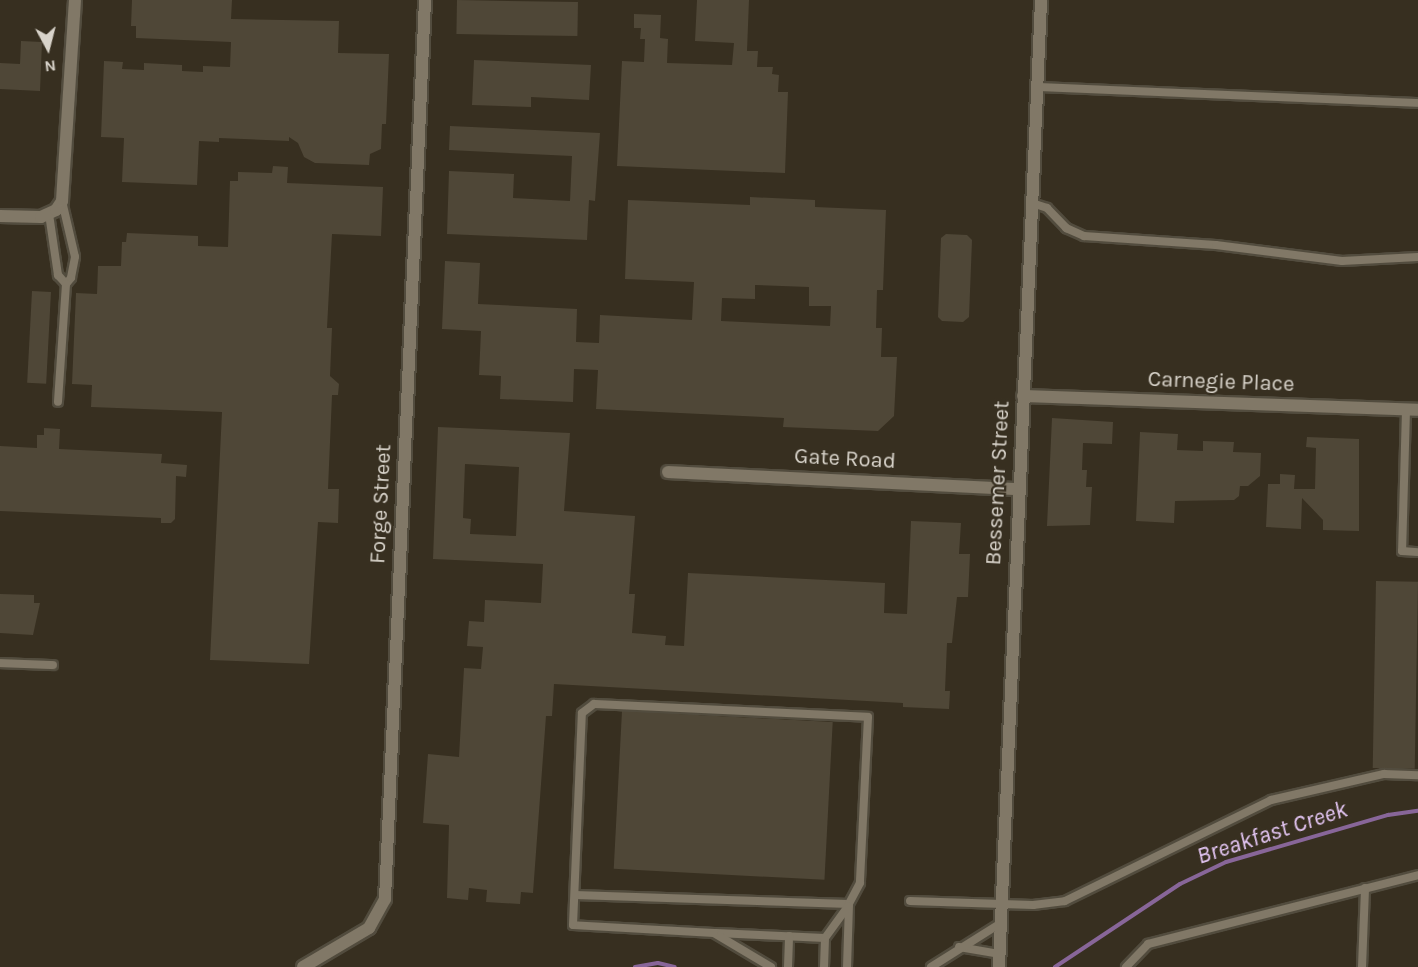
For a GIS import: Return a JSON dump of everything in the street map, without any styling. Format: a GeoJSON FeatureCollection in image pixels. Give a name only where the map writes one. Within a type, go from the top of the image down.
{"type":"FeatureCollection","features":[{"type":"Feature","properties":{"kind":"street"},"geometry":{"type":"LineString","coordinates":[[0,216],[49,214],[62,201],[75,0]]}},
{"type":"Feature","properties":{"kind":"street","name":"Forge Street"},"geometry":{"type":"LineString","coordinates":[[303,967],[369,928],[385,899],[425,0]]}},
{"type":"Feature","properties":{"kind":"street","name":"Bessemer Street"},"geometry":{"type":"LineString","coordinates":[[999,967],[1041,0]]}},
{"type":"Feature","properties":{"kind":"street","name":"Carnegie Place"},"geometry":{"type":"LineString","coordinates":[[1023,396],[1412,410]]}},
{"type":"Feature","properties":{"kind":"street","name":"Gate Road"},"geometry":{"type":"LineString","coordinates":[[668,472],[1019,489]]}},
{"type":"Feature","properties":{"kind":"lane"},"geometry":{"type":"LineString","coordinates":[[1037,87],[1418,104]]}},
{"type":"Feature","properties":{"kind":"lane"},"geometry":{"type":"LineString","coordinates":[[58,402],[66,284],[71,278],[75,257],[62,201]]}},
{"type":"Feature","properties":{"kind":"lane"},"geometry":{"type":"LineString","coordinates":[[1032,203],[1047,208],[1066,228],[1084,236],[1216,245],[1342,261],[1418,257]]}},
{"type":"Feature","properties":{"kind":"lane"},"geometry":{"type":"LineString","coordinates":[[49,214],[58,275],[66,284]]}},
{"type":"Feature","properties":{"kind":"lane"},"geometry":{"type":"LineString","coordinates":[[1412,410],[1402,551],[1418,552]]}},
{"type":"Feature","properties":{"kind":"lane"},"geometry":{"type":"LineString","coordinates":[[0,663],[53,665]]}},
{"type":"Feature","properties":{"kind":"lane"},"geometry":{"type":"LineString","coordinates":[[824,967],[825,938],[849,904],[860,883],[868,717],[614,702],[594,704],[582,713],[573,925],[825,938]]}},
{"type":"Feature","properties":{"kind":"lane"},"geometry":{"type":"LineString","coordinates":[[910,902],[1002,904],[1065,901],[1271,800],[1384,774],[1418,776]]}},
{"type":"Feature","properties":{"kind":"lane"},"geometry":{"type":"LineString","coordinates":[[1126,967],[1148,944],[1418,875]]}},
{"type":"Feature","properties":{"kind":"lane"},"geometry":{"type":"LineString","coordinates":[[1362,967],[1365,888]]}},
{"type":"Feature","properties":{"kind":"lane"},"geometry":{"type":"LineString","coordinates":[[575,895],[849,904]]}},
{"type":"Feature","properties":{"kind":"lane"},"geometry":{"type":"LineString","coordinates":[[847,967],[849,904]]}},
{"type":"Feature","properties":{"kind":"lane"},"geometry":{"type":"LineString","coordinates":[[931,967],[959,947],[1001,923]]}},
{"type":"Feature","properties":{"kind":"lane"},"geometry":{"type":"LineString","coordinates":[[714,933],[771,967]]}},
{"type":"Feature","properties":{"kind":"lane"},"geometry":{"type":"LineString","coordinates":[[788,967],[789,936]]}},
{"type":"Feature","properties":{"kind":"lane"},"geometry":{"type":"LineString","coordinates":[[959,947],[1000,954]]}},
{"type":"Feature","properties":{"kind":"building"},"geometry":{"type":"Polygon","coordinates":[[[132,0],[232,0],[231,19],[339,21],[338,53],[389,54],[386,124],[382,124],[381,149],[370,154],[369,165],[315,163],[304,157],[298,143],[289,137],[289,141],[219,138],[219,142],[199,141],[197,185],[122,182],[124,138],[101,137],[104,61],[123,62],[122,69],[144,70],[144,63],[182,65],[182,71],[203,72],[203,66],[230,67],[231,42],[136,38],[136,26],[131,26],[132,0]]]}},
{"type":"Feature","properties":{"kind":"building"},"geometry":{"type":"Polygon","coordinates":[[[457,0],[578,2],[577,36],[456,34],[457,0]]]}},
{"type":"Feature","properties":{"kind":"building"},"geometry":{"type":"Polygon","coordinates":[[[697,0],[749,0],[747,51],[758,51],[757,67],[773,67],[772,74],[779,75],[778,92],[788,92],[785,173],[617,166],[622,61],[644,62],[645,39],[640,39],[641,28],[634,28],[634,14],[661,15],[660,38],[668,39],[667,63],[732,65],[734,43],[695,41],[697,0]]]}},
{"type":"Feature","properties":{"kind":"building"},"geometry":{"type":"Polygon","coordinates":[[[21,41],[42,42],[40,91],[0,89],[0,63],[20,64],[21,41]]]}},
{"type":"Feature","properties":{"kind":"building"},"geometry":{"type":"Polygon","coordinates":[[[474,60],[591,65],[589,100],[531,97],[531,107],[472,105],[474,60]]]}},
{"type":"Feature","properties":{"kind":"building"},"geometry":{"type":"Polygon","coordinates":[[[450,126],[600,133],[595,201],[589,200],[587,240],[447,234],[449,171],[514,174],[513,198],[570,201],[572,156],[449,150],[450,126]]]}},
{"type":"Feature","properties":{"kind":"building"},"geometry":{"type":"Polygon","coordinates":[[[273,166],[288,167],[287,183],[383,187],[381,236],[332,234],[327,328],[332,328],[330,376],[339,384],[338,395],[332,395],[328,489],[339,489],[338,523],[318,522],[309,664],[210,660],[222,412],[91,407],[92,385],[72,384],[76,293],[97,294],[98,266],[121,266],[122,242],[126,242],[127,233],[198,236],[198,246],[228,247],[230,181],[238,181],[238,172],[272,173],[273,166]]]}},
{"type":"Feature","properties":{"kind":"building"},"geometry":{"type":"Polygon","coordinates":[[[750,197],[815,200],[815,207],[886,210],[883,290],[877,290],[876,328],[882,328],[881,357],[897,357],[894,416],[878,431],[783,427],[784,418],[596,409],[598,370],[574,369],[573,402],[500,399],[501,376],[479,375],[481,331],[442,329],[445,261],[480,263],[478,304],[577,309],[576,342],[599,343],[600,315],[692,320],[694,282],[625,279],[628,200],[750,205],[750,197]],[[755,285],[755,299],[722,298],[721,321],[830,326],[831,306],[809,306],[809,287],[755,285]]]}},
{"type":"Feature","properties":{"kind":"building"},"geometry":{"type":"Polygon","coordinates":[[[946,234],[967,235],[972,240],[969,317],[963,322],[942,321],[938,317],[941,238],[946,234]]]}},
{"type":"Feature","properties":{"kind":"building"},"geometry":{"type":"Polygon","coordinates":[[[32,291],[51,292],[46,384],[27,383],[32,291]]]}},
{"type":"Feature","properties":{"kind":"building"},"geometry":{"type":"Polygon","coordinates":[[[1052,418],[1113,422],[1112,444],[1083,443],[1082,470],[1087,470],[1086,487],[1092,487],[1090,525],[1047,526],[1052,418]]]}},
{"type":"Feature","properties":{"kind":"building"},"geometry":{"type":"Polygon","coordinates":[[[438,427],[570,433],[564,511],[635,516],[629,594],[635,594],[632,633],[666,636],[665,645],[684,646],[688,573],[885,583],[884,613],[907,614],[911,521],[961,523],[959,554],[970,554],[968,597],[957,597],[952,643],[947,643],[945,691],[950,691],[949,709],[903,707],[903,703],[554,684],[552,716],[546,716],[533,893],[521,892],[520,904],[486,902],[487,890],[469,888],[468,900],[447,898],[449,825],[423,823],[428,754],[459,757],[464,668],[481,669],[483,647],[467,646],[469,621],[484,622],[485,600],[541,603],[543,564],[433,559],[438,427]],[[465,464],[463,518],[471,519],[470,534],[516,536],[519,467],[465,464]]]}},
{"type":"Feature","properties":{"kind":"building"},"geometry":{"type":"Polygon","coordinates":[[[44,428],[60,429],[59,449],[162,454],[161,463],[187,465],[186,477],[176,476],[175,519],[171,523],[161,523],[161,518],[0,511],[0,446],[37,448],[37,435],[44,435],[44,428]]]}},
{"type":"Feature","properties":{"kind":"building"},"geometry":{"type":"Polygon","coordinates":[[[1140,432],[1178,434],[1177,450],[1203,451],[1203,441],[1234,442],[1233,452],[1261,453],[1260,476],[1248,486],[1240,486],[1239,496],[1234,500],[1175,501],[1174,523],[1136,521],[1140,432]]]}},
{"type":"Feature","properties":{"kind":"building"},"geometry":{"type":"Polygon","coordinates":[[[1307,437],[1359,439],[1359,531],[1323,530],[1323,520],[1302,498],[1301,529],[1266,527],[1268,484],[1280,484],[1280,474],[1295,475],[1294,489],[1315,489],[1316,448],[1306,447],[1307,437]]]}},
{"type":"Feature","properties":{"kind":"building"},"geometry":{"type":"Polygon","coordinates":[[[1376,581],[1418,582],[1415,769],[1373,768],[1376,581]]]}},
{"type":"Feature","properties":{"kind":"building"},"geometry":{"type":"Polygon","coordinates":[[[0,594],[34,595],[34,603],[40,603],[33,635],[0,633],[0,594]]]}},
{"type":"Feature","properties":{"kind":"building"},"geometry":{"type":"Polygon","coordinates":[[[622,711],[833,722],[824,880],[614,869],[622,711]]]}},
{"type":"Feature","properties":{"kind":"waterway","name":"Breakfast Creek"},"geometry":{"type":"LineString","coordinates":[[1055,967],[1180,884],[1226,862],[1388,815],[1418,811]]}},
{"type":"Feature","properties":{"kind":"waterway","name":"Breakfast Creek"},"geometry":{"type":"LineString","coordinates":[[635,967],[658,963],[675,967]]}}]}
